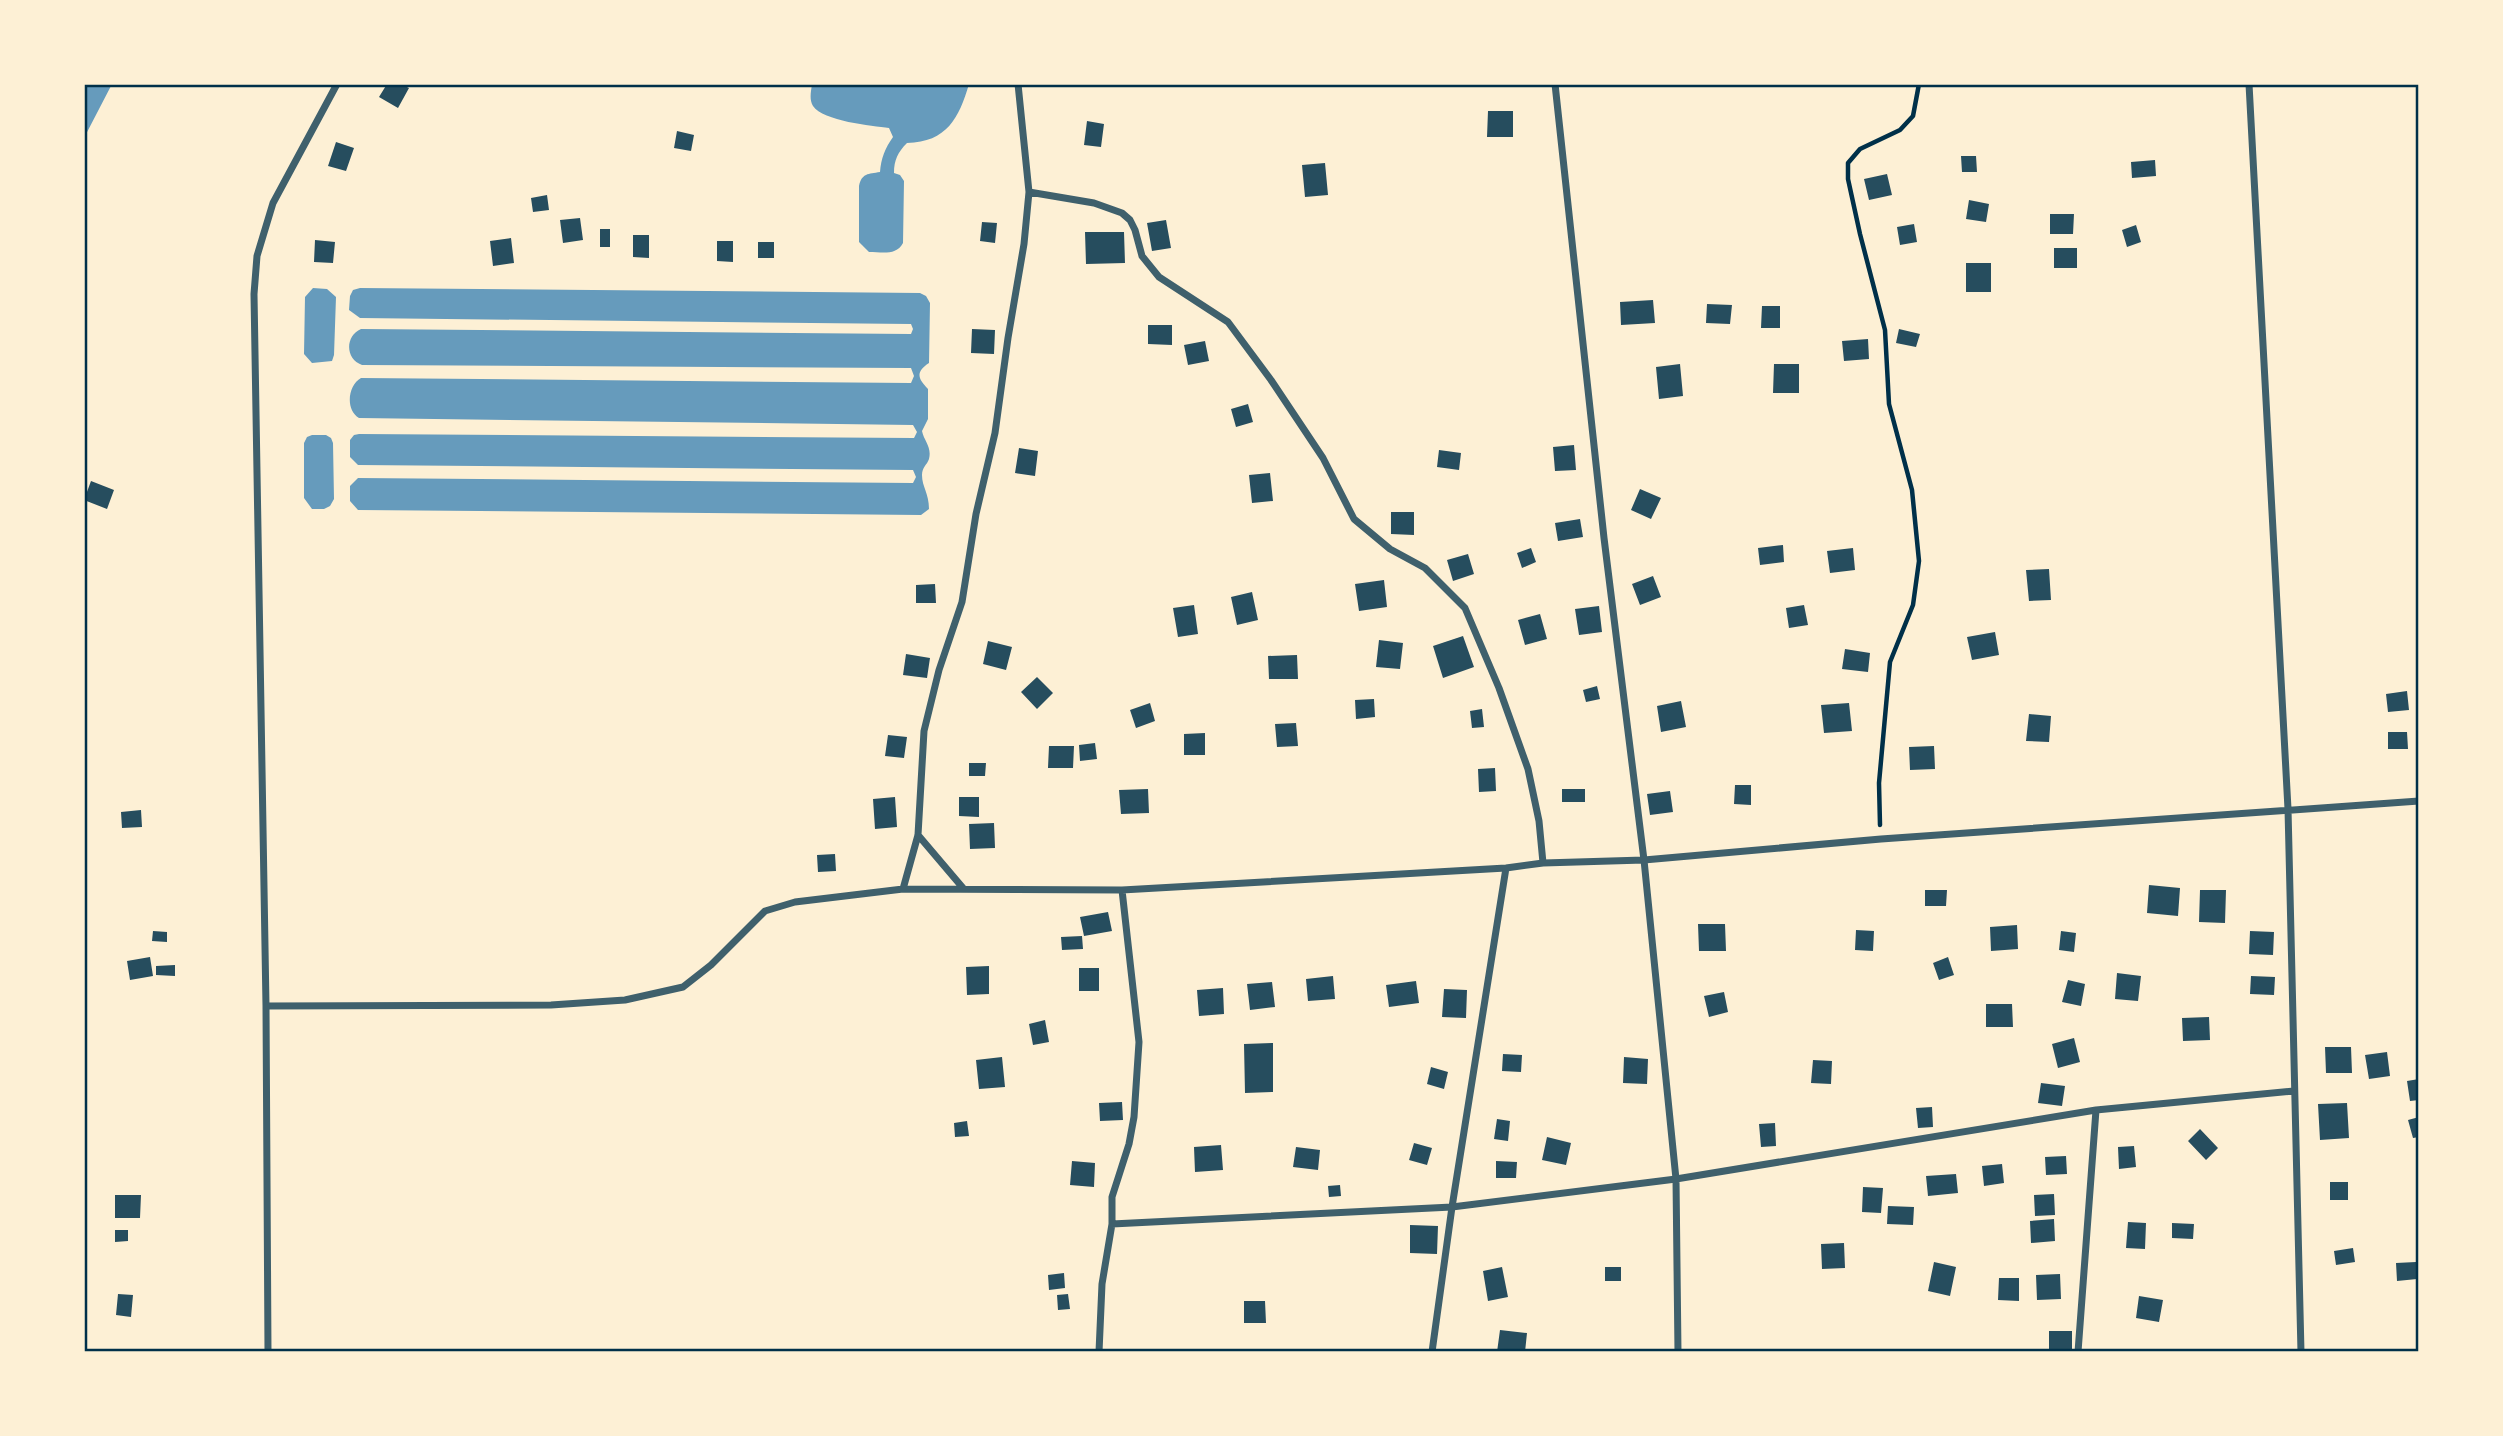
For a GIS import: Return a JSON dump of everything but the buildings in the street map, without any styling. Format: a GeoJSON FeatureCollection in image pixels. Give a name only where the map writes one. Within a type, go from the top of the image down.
{"type":"FeatureCollection","features":[{"type":"Feature","properties":{"kind":"street"},"geometry":{"type":"LineString","coordinates":[[268,1352],[266,1006],[254,294],[257,256],[273,203],[337,84]]}},
{"type":"Feature","properties":{"kind":"street"},"geometry":{"type":"LineString","coordinates":[[903,888],[918,835],[924,731],[939,670],[962,602],[976,514],[995,433],[1007,338],[1024,244],[1029,192],[1018,84]]}},
{"type":"Feature","properties":{"kind":"street"},"geometry":{"type":"LineString","coordinates":[[1555,84],[1604,538],[1644,860],[1676,1179],[1678,1352]]}},
{"type":"Feature","properties":{"kind":"street"},"geometry":{"type":"LineString","coordinates":[[2249,84],[2288,809],[2301,1352]]}},
{"type":"Feature","properties":{"kind":"street"},"geometry":{"type":"LineString","coordinates":[[1029,192],[1094,203],[1122,213],[1130,220],[1142,256],[1159,277],[1228,322],[1323,458],[1354,519],[1390,549],[1425,568],[1465,608],[1499,688],[1528,769],[1539,821],[1543,863]]}},
{"type":"Feature","properties":{"kind":"street"},"geometry":{"type":"LineString","coordinates":[[266,1006],[551,1005],[625,1000],[684,987],[711,965],[765,911],[795,902],[903,888],[1122,890],[1506,868],[1543,863],[1644,860],[1881,839],[2419,801]]}},
{"type":"Feature","properties":{"kind":"street"},"geometry":{"type":"LineString","coordinates":[[918,835],[962,888]]}},
{"type":"Feature","properties":{"kind":"street"},"geometry":{"type":"LineString","coordinates":[[1432,1352],[1452,1207],[1506,868]]}},
{"type":"Feature","properties":{"kind":"street"},"geometry":{"type":"LineString","coordinates":[[1099,1352],[1102,1284],[1112,1224],[1112,1197],[1129,1144],[1134,1117],[1139,1042],[1122,890]]}},
{"type":"Feature","properties":{"kind":"street"},"geometry":{"type":"LineString","coordinates":[[1112,1224],[1452,1207],[1676,1179],[2096,1110],[2294,1091]]}},
{"type":"Feature","properties":{"kind":"street"},"geometry":{"type":"LineString","coordinates":[[2078,1352],[2096,1110]]}},
{"type":"Feature","properties":{"kind":"path"},"geometry":{"type":"LineString","coordinates":[[1881,839],[1879,783],[1890,662],[1913,605],[1919,561],[1912,491],[1889,404],[1885,330],[1860,234],[1848,163],[1860,149],[1900,130],[1913,116],[1919,84]]}},
{"type":"Feature","properties":{"kind":"water"},"geometry":{"type":"Polygon","coordinates":[[[84,84],[112,84],[84,138],[84,84]]]}},
{"type":"Feature","properties":{"kind":"water"},"geometry":{"type":"Polygon","coordinates":[[[812,84],[969,84],[956,117],[942,133],[921,142],[907,143],[897,156],[894,173],[900,175],[904,181],[903,243],[897,250],[869,252],[859,242],[860,182],[864,176],[880,172],[884,154],[893,137],[889,128],[848,122],[818,111],[811,101],[812,84]]]}},
{"type":"Feature","properties":{"kind":"water"},"geometry":{"type":"Polygon","coordinates":[[[313,288],[327,289],[336,297],[332,361],[312,363],[304,354],[305,297],[313,288]]]}},
{"type":"Feature","properties":{"kind":"water"},"geometry":{"type":"Polygon","coordinates":[[[353,290],[920,293],[926,296],[930,303],[929,363],[920,373],[922,382],[928,389],[928,419],[922,431],[930,455],[922,475],[929,509],[921,515],[358,510],[350,501],[350,486],[358,478],[913,483],[916,477],[913,470],[358,465],[350,457],[350,440],[359,434],[914,438],[917,432],[913,425],[359,418],[352,409],[350,398],[353,386],[361,378],[911,383],[914,376],[911,368],[362,365],[352,358],[349,347],[352,337],[361,329],[911,334],[913,329],[911,324],[360,318],[349,310],[353,290]]]}},
{"type":"Feature","properties":{"kind":"water"},"geometry":{"type":"Polygon","coordinates":[[[326,435],[333,443],[334,499],[330,506],[324,509],[312,509],[304,498],[304,443],[307,437],[326,435]]]}}]}
